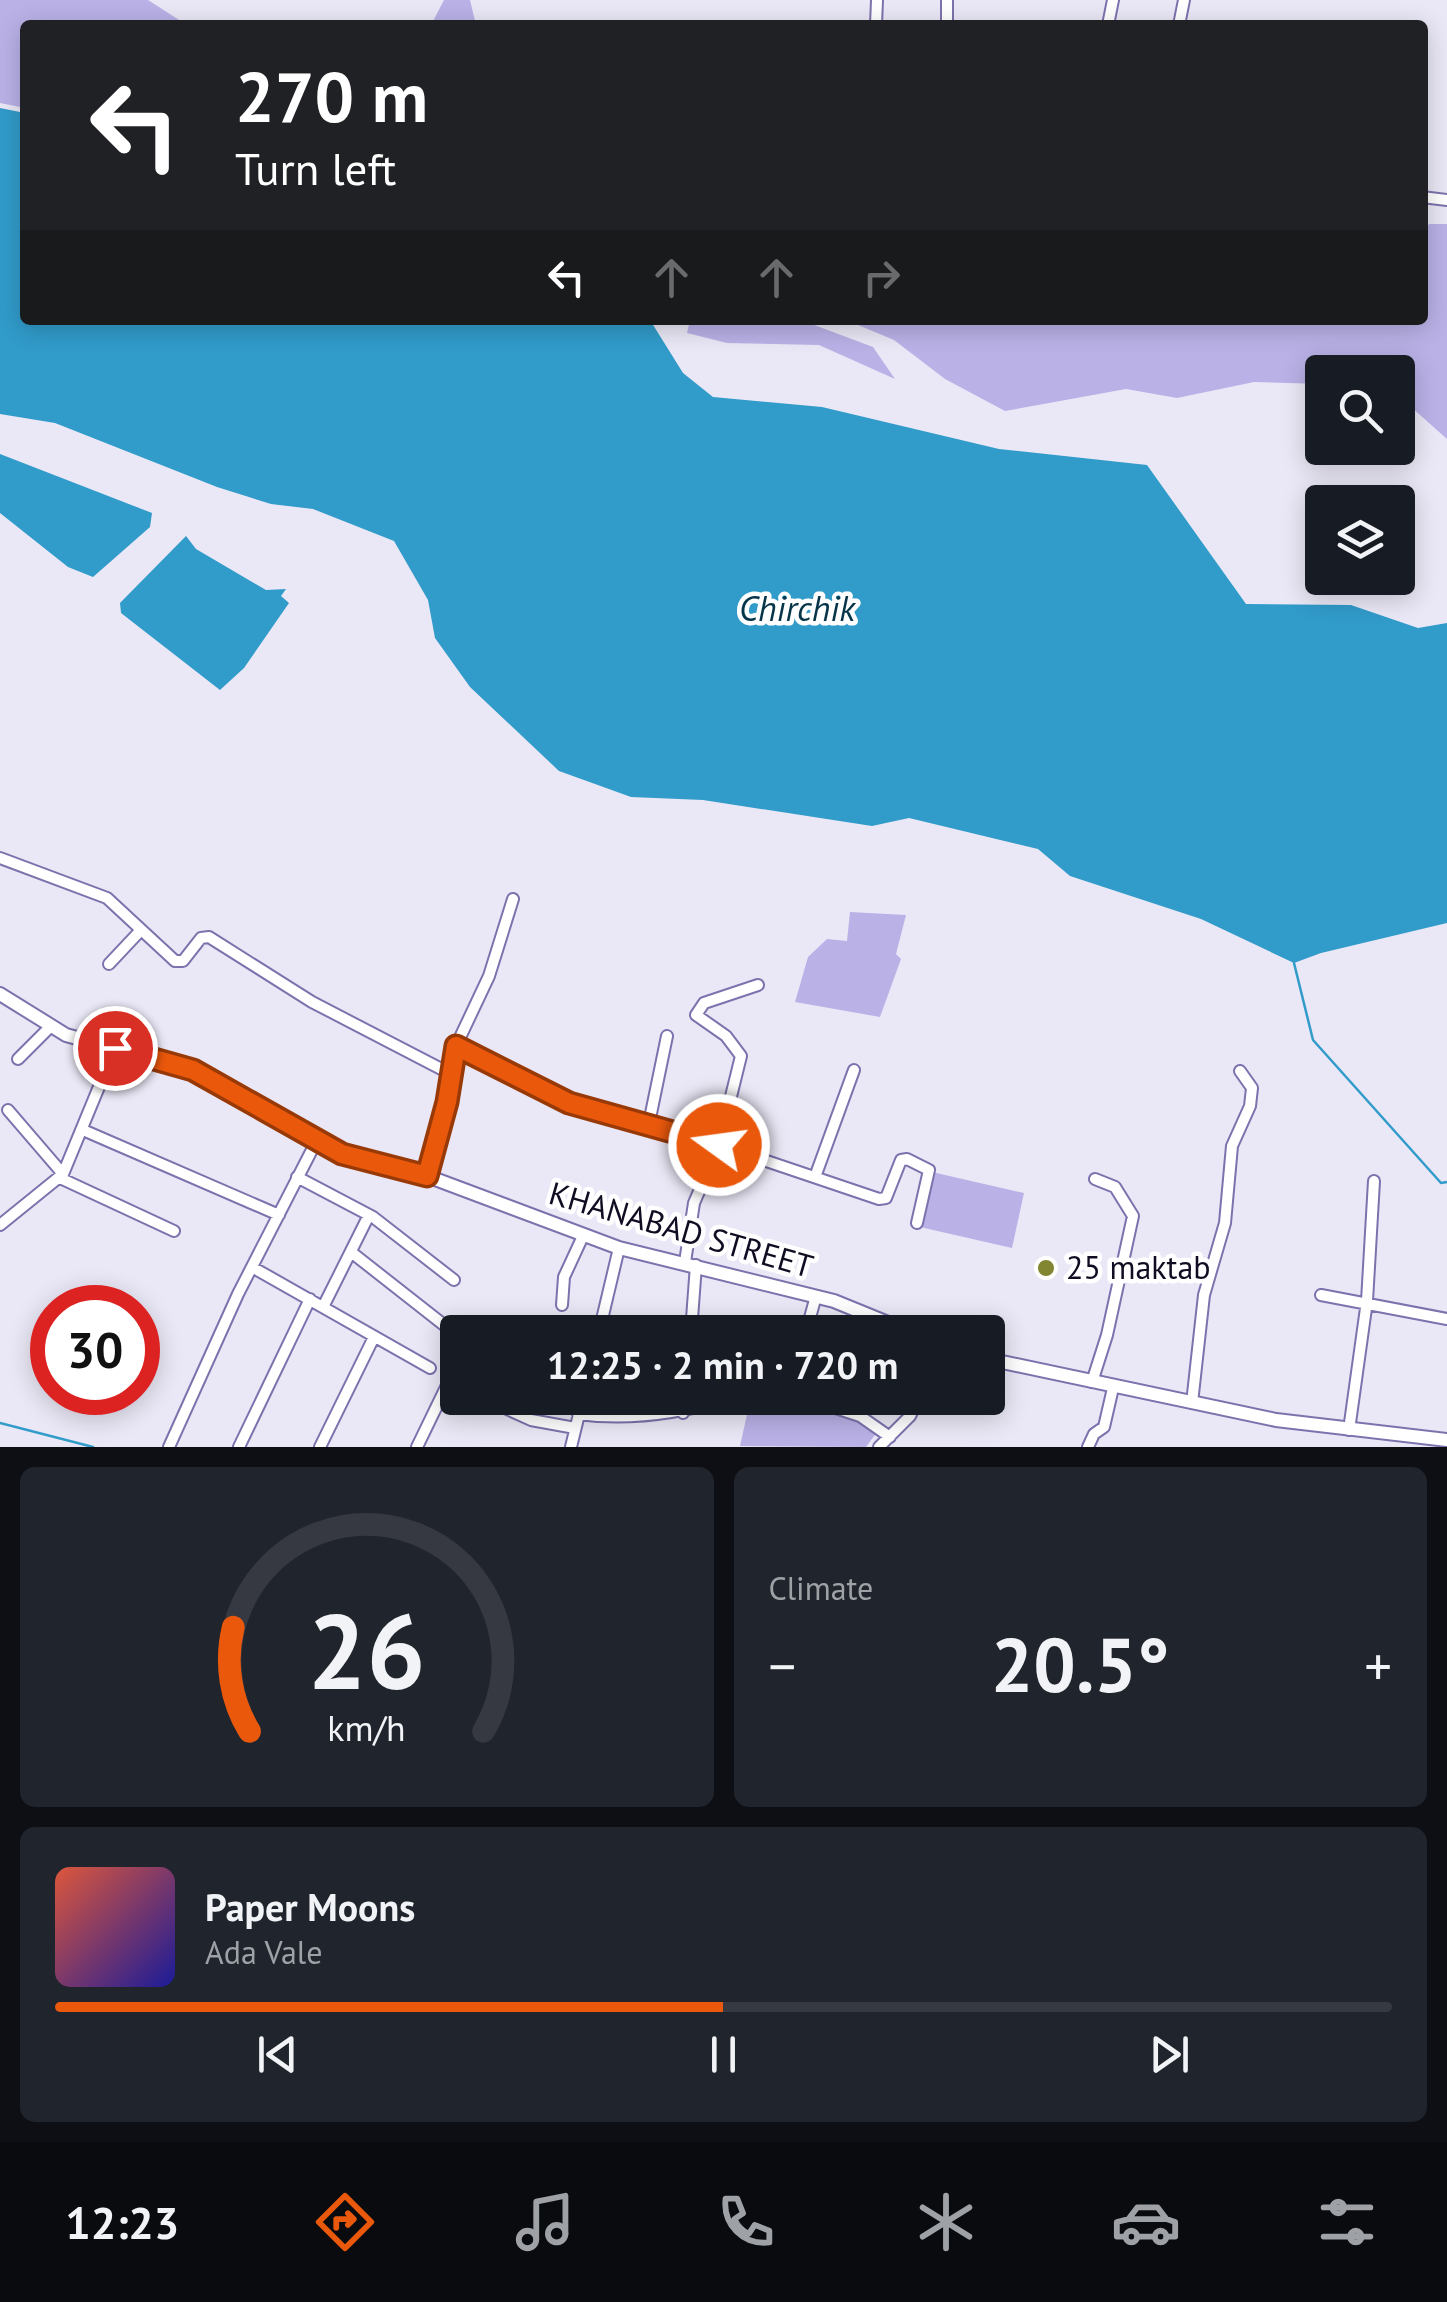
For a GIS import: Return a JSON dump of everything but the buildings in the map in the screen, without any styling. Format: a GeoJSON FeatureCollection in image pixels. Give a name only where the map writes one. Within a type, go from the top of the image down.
{"type":"FeatureCollection","features":[{"type":"Feature","properties":{"kind":"main road","name":"KHANABAD STREET"},"geometry":{"type":"LineString","coordinates":[[0,994],[50,1027],[193,1070],[356,1160],[427,1176],[618,1248],[816,1296],[866,1315]]}},
{"type":"Feature","properties":{"kind":"main road"},"geometry":{"type":"LineString","coordinates":[[1005,1363],[1192,1403],[1349,1430],[1447,1440]]}},
{"type":"Feature","properties":{"kind":"street"},"geometry":{"type":"LineString","coordinates":[[0,858],[107,898],[178,962],[201,938],[209,937],[312,1002],[448,1073]]}},
{"type":"Feature","properties":{"kind":"street"},"geometry":{"type":"LineString","coordinates":[[427,1176],[447,1102],[448,1073],[456,1046],[484,987],[513,899]]}},
{"type":"Feature","properties":{"kind":"street"},"geometry":{"type":"LineString","coordinates":[[109,964],[142,930]]}},
{"type":"Feature","properties":{"kind":"street"},"geometry":{"type":"LineString","coordinates":[[691,1315],[694,1204],[719,1145],[742,1056],[726,1036],[696,1015],[704,1003],[758,985]]}},
{"type":"Feature","properties":{"kind":"street"},"geometry":{"type":"LineString","coordinates":[[18,1059],[50,1027]]}},
{"type":"Feature","properties":{"kind":"street"},"geometry":{"type":"LineString","coordinates":[[648,1128],[667,1036]]}},
{"type":"Feature","properties":{"kind":"street"},"geometry":{"type":"LineString","coordinates":[[456,1046],[569,1103],[719,1145],[883,1199],[902,1158],[925,1166],[929,1173],[918,1223]]}},
{"type":"Feature","properties":{"kind":"street"},"geometry":{"type":"LineString","coordinates":[[0,1225],[62,1176],[115,1048]]}},
{"type":"Feature","properties":{"kind":"street"},"geometry":{"type":"LineString","coordinates":[[815,1177],[854,1070]]}},
{"type":"Feature","properties":{"kind":"street"},"geometry":{"type":"LineString","coordinates":[[1192,1403],[1204,1294],[1225,1223],[1232,1146],[1250,1106],[1252,1088],[1240,1071]]}},
{"type":"Feature","properties":{"kind":"street"},"geometry":{"type":"LineString","coordinates":[[8,1110],[62,1176],[174,1231]]}},
{"type":"Feature","properties":{"kind":"street"},"geometry":{"type":"LineString","coordinates":[[82,1130],[279,1215]]}},
{"type":"Feature","properties":{"kind":"street"},"geometry":{"type":"LineString","coordinates":[[169,1447],[252,1266],[318,1140]]}},
{"type":"Feature","properties":{"kind":"street"},"geometry":{"type":"LineString","coordinates":[[297,1177],[397,1232],[454,1280]]}},
{"type":"Feature","properties":{"kind":"street"},"geometry":{"type":"LineString","coordinates":[[1092,1382],[1107,1334],[1133,1216],[1115,1187],[1095,1179]]}},
{"type":"Feature","properties":{"kind":"street"},"geometry":{"type":"LineString","coordinates":[[1349,1430],[1367,1301],[1374,1181]]}},
{"type":"Feature","properties":{"kind":"street"},"geometry":{"type":"LineString","coordinates":[[322,1306],[368,1216]]}},
{"type":"Feature","properties":{"kind":"street"},"geometry":{"type":"LineString","coordinates":[[562,1305],[564,1278],[583,1236]]}},
{"type":"Feature","properties":{"kind":"street"},"geometry":{"type":"LineString","coordinates":[[603,1315],[618,1248]]}},
{"type":"Feature","properties":{"kind":"street"},"geometry":{"type":"LineString","coordinates":[[351,1252],[440,1322]]}},
{"type":"Feature","properties":{"kind":"street"},"geometry":{"type":"LineString","coordinates":[[252,1266],[430,1368]]}},
{"type":"Feature","properties":{"kind":"street"},"geometry":{"type":"LineString","coordinates":[[1321,1295],[1447,1319]]}},
{"type":"Feature","properties":{"kind":"street"},"geometry":{"type":"LineString","coordinates":[[811,1315],[816,1296]]}},
{"type":"Feature","properties":{"kind":"street"},"geometry":{"type":"LineString","coordinates":[[238,1447],[310,1299]]}},
{"type":"Feature","properties":{"kind":"street"},"geometry":{"type":"LineString","coordinates":[[320,1447],[374,1338]]}},
{"type":"Feature","properties":{"kind":"street"},"geometry":{"type":"LineString","coordinates":[[1088,1447],[1094,1434],[1104,1428],[1114,1388]]}},
{"type":"Feature","properties":{"kind":"street"},"geometry":{"type":"LineString","coordinates":[[417,1447],[440,1401]]}},
{"type":"Feature","properties":{"kind":"street"},"geometry":{"type":"LineString","coordinates":[[520,1415],[575,1428]]}},
{"type":"Feature","properties":{"kind":"street"},"geometry":{"type":"LineString","coordinates":[[571,1447],[578,1415]]}},
{"type":"Feature","properties":{"kind":"street"},"geometry":{"type":"LineString","coordinates":[[584,1415],[651,1415]]}},
{"type":"Feature","properties":{"kind":"street"},"geometry":{"type":"LineString","coordinates":[[857,1415],[890,1437]]}},
{"type":"Feature","properties":{"kind":"street"},"geometry":{"type":"LineString","coordinates":[[879,1447],[906,1415]]}},
{"type":"Feature","properties":{"kind":"shaded area"},"geometry":{"type":"Polygon","coordinates":[[[0,0],[148,0],[179,20],[20,20],[20,107],[0,103],[0,0]]]}},
{"type":"Feature","properties":{"kind":"shaded area"},"geometry":{"type":"Polygon","coordinates":[[[444,0],[470,0],[475,20],[434,20],[444,0]]]}},
{"type":"Feature","properties":{"kind":"shaded area"},"geometry":{"type":"Polygon","coordinates":[[[1447,224],[1447,439],[1415,411],[1415,355],[1305,355],[1305,384],[1254,382],[1177,398],[1126,389],[1005,411],[945,379],[894,340],[858,325],[1428,325],[1428,226],[1447,224]]]}},
{"type":"Feature","properties":{"kind":"shaded area"},"geometry":{"type":"Polygon","coordinates":[[[689,325],[814,325],[873,347],[895,379],[819,345],[727,343],[687,333],[689,325]]]}},
{"type":"Feature","properties":{"kind":"shaded area"},"geometry":{"type":"Polygon","coordinates":[[[850,912],[906,915],[896,954],[901,959],[880,1017],[795,1002],[808,957],[827,939],[847,941],[850,912]]]}},
{"type":"Feature","properties":{"kind":"shaded area"},"geometry":{"type":"Polygon","coordinates":[[[932,1172],[1024,1193],[1012,1248],[920,1227],[932,1172]]]}},
{"type":"Feature","properties":{"kind":"shaded area"},"geometry":{"type":"Polygon","coordinates":[[[747,1415],[839,1415],[864,1421],[877,1432],[866,1447],[740,1446],[747,1415]]]}},
{"type":"Feature","properties":{"kind":"water","name":"Chirchik"},"geometry":{"type":"Polygon","coordinates":[[[0,108],[20,112],[20,325],[653,325],[683,373],[713,397],[822,407],[999,449],[1147,465],[1246,604],[1351,605],[1418,628],[1447,623],[1447,923],[1294,963],[1201,919],[1070,876],[1038,849],[909,818],[872,826],[703,800],[631,797],[559,771],[470,687],[435,638],[428,600],[394,541],[313,509],[271,504],[217,487],[55,423],[0,414],[0,108]]]}},
{"type":"Feature","properties":{"kind":"water"},"geometry":{"type":"Polygon","coordinates":[[[0,454],[152,513],[150,527],[93,577],[68,567],[0,513],[0,454]]]}},
{"type":"Feature","properties":{"kind":"water"},"geometry":{"type":"Polygon","coordinates":[[[186,536],[196,549],[266,590],[286,589],[281,596],[289,603],[244,668],[220,690],[121,613],[120,603],[186,536]]]}},
{"type":"Feature","properties":{"kind":"waterway"},"geometry":{"type":"LineString","coordinates":[[1294,963],[1313,1040],[1441,1183],[1447,1182]]}},
{"type":"Feature","properties":{"kind":"waterway"},"geometry":{"type":"LineString","coordinates":[[0,1423],[93,1447]]}},
{"type":"Feature","properties":{"kind":"place","name":"25 maktab"},"geometry":{"type":"Point","coordinates":[1046,1268]}},
{"type":"Feature","properties":{"kind":"route"},"geometry":{"type":"LineString","coordinates":[[115,1048],[193,1070],[356,1160],[427,1176],[447,1102],[448,1073],[456,1046],[569,1103],[719,1145]]}}]}
